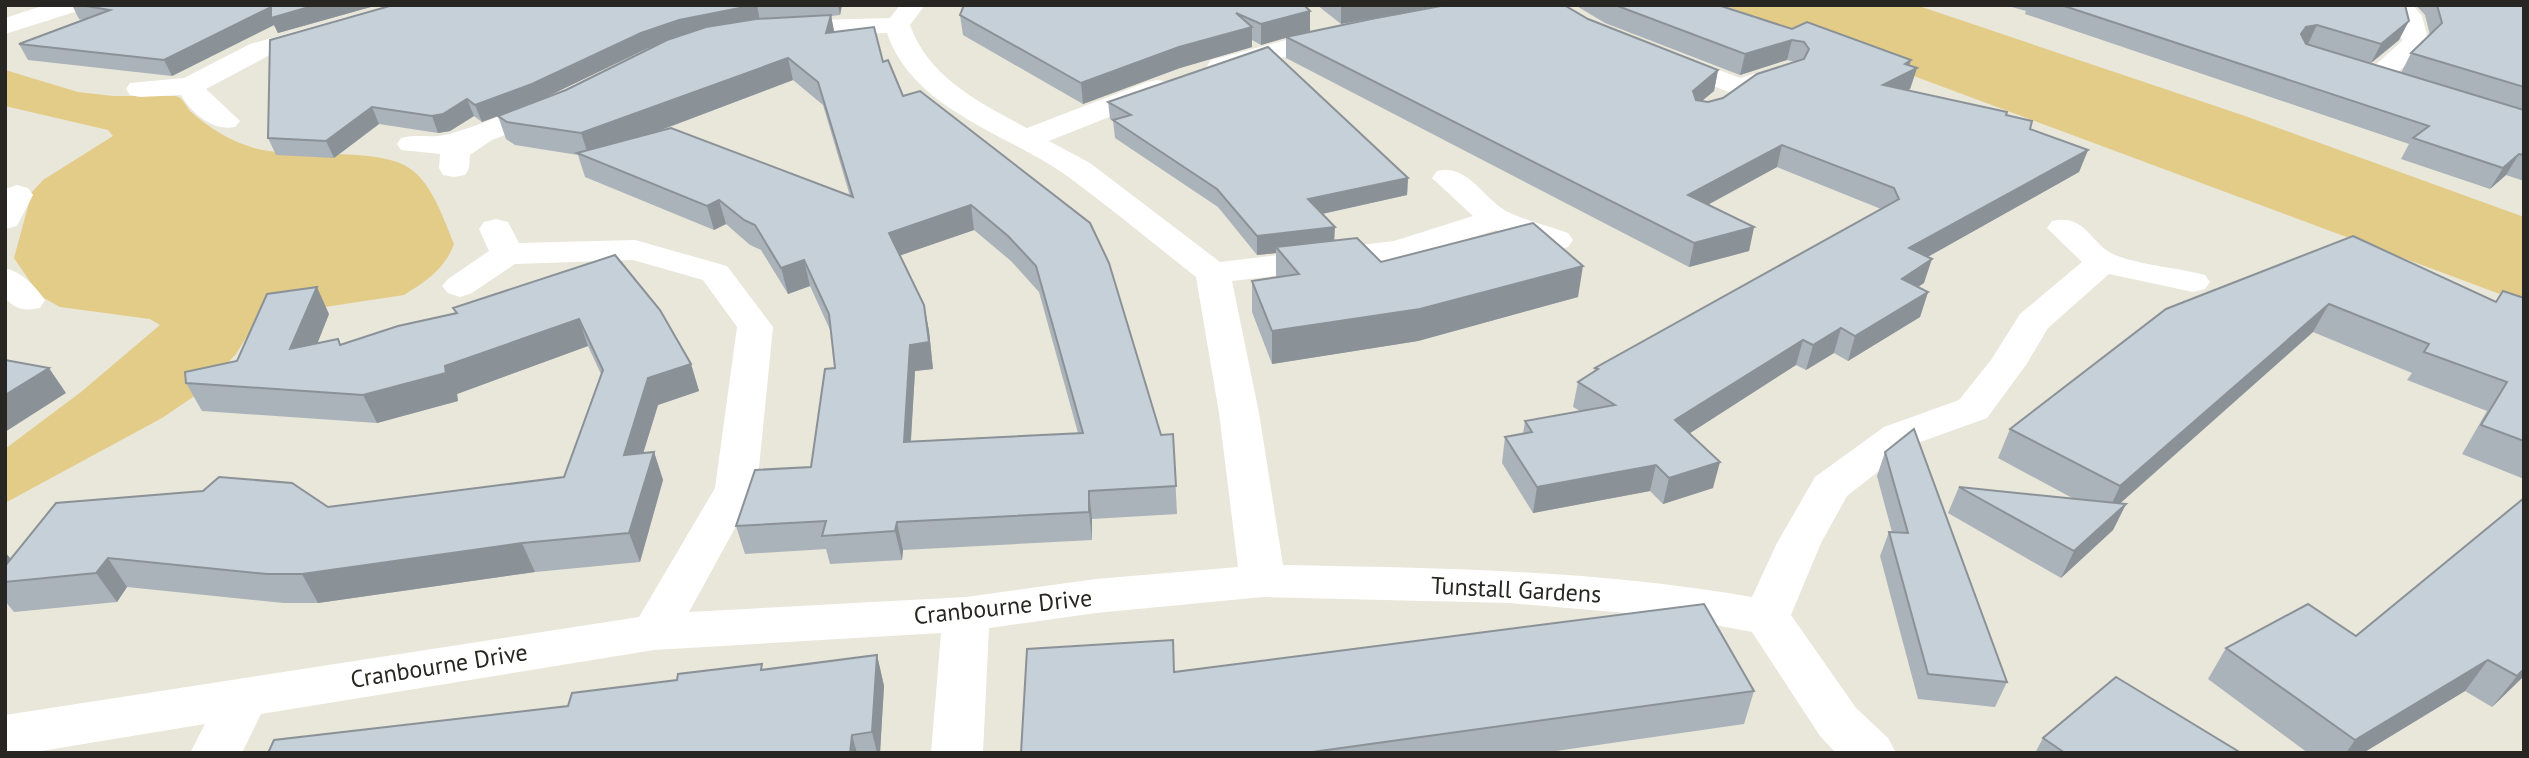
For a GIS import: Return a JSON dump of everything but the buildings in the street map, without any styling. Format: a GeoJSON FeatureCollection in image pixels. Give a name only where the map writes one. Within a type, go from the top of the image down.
{"type":"FeatureCollection","features":[{"type":"Feature","properties":{"kind":"street"},"geometry":{"type":"LineString","coordinates":[[5,26],[72,5]]}},
{"type":"Feature","properties":{"kind":"street"},"geometry":{"type":"LineString","coordinates":[[141,89],[190,86],[259,50],[419,5]]}},
{"type":"Feature","properties":{"kind":"street"},"geometry":{"type":"LineString","coordinates":[[2376,77],[2416,43],[2409,16],[2398,5]]}},
{"type":"Feature","properties":{"kind":"street"},"geometry":{"type":"LineString","coordinates":[[1026,139],[1191,76],[1246,58],[1347,33],[1307,13]]}},
{"type":"Feature","properties":{"kind":"street"},"geometry":{"type":"LineString","coordinates":[[758,32],[905,15],[906,51],[934,82],[974,111],[1079,170],[1213,273],[1239,413],[1263,581]]}},
{"type":"Feature","properties":{"kind":"street"},"geometry":{"type":"LineString","coordinates":[[1645,50],[1740,88]]}},
{"type":"Feature","properties":{"kind":"street"},"geometry":{"type":"LineString","coordinates":[[1713,107],[1740,88],[1788,71]]}},
{"type":"Feature","properties":{"kind":"street"},"geometry":{"type":"LineString","coordinates":[[190,86],[197,99],[225,121]]}},
{"type":"Feature","properties":{"kind":"street"},"geometry":{"type":"LineString","coordinates":[[412,144],[441,145],[482,134],[568,101]]}},
{"type":"Feature","properties":{"kind":"street"},"geometry":{"type":"LineString","coordinates":[[454,168],[455,151],[482,134]]}},
{"type":"Feature","properties":{"kind":"street"},"geometry":{"type":"LineString","coordinates":[[1448,178],[1496,219],[1556,240]]}},
{"type":"Feature","properties":{"kind":"street"},"geometry":{"type":"LineString","coordinates":[[1213,273],[1398,251],[1496,219]]}},
{"type":"Feature","properties":{"kind":"street"},"geometry":{"type":"LineString","coordinates":[[2064,228],[2102,262],[2193,282]]}},
{"type":"Feature","properties":{"kind":"street"},"geometry":{"type":"LineString","coordinates":[[460,286],[501,242],[635,250],[715,273],[755,327],[736,488],[654,632]]}},
{"type":"Feature","properties":{"kind":"street"},"geometry":{"type":"LineString","coordinates":[[1870,753],[1838,722],[1767,617],[1800,543],[1830,487],[1898,436],[1973,409],[2007,365],[2033,322],[2102,262]]}},
{"type":"Feature","properties":{"kind":"street","name":"Cranbourne Drive"},"geometry":{"type":"LineString","coordinates":[[5,736],[654,632],[967,614],[1096,596],[1263,581]]}},
{"type":"Feature","properties":{"kind":"street","name":"Tunstall Gardens"},"geometry":{"type":"LineString","coordinates":[[1263,581],[1509,586],[1673,600],[1767,617]]}},
{"type":"Feature","properties":{"kind":"street"},"geometry":{"type":"LineString","coordinates":[[957,753],[967,614]]}},
{"type":"Feature","properties":{"kind":"street"},"geometry":{"type":"LineString","coordinates":[[216,753],[245,696]]}},
{"type":"Feature","properties":{"kind":"shaded area"},"geometry":{"type":"Polygon","coordinates":[[[1723,5],[1916,5],[2245,116],[2524,217],[2524,303],[1723,5]]]}},
{"type":"Feature","properties":{"kind":"shaded area"},"geometry":{"type":"Polygon","coordinates":[[[5,70],[78,92],[113,96],[176,96],[212,128],[228,138],[254,148],[292,153],[359,155],[398,162],[412,170],[426,185],[454,244],[440,267],[404,295],[259,317],[236,354],[202,391],[162,418],[5,503],[5,449],[81,392],[160,325],[150,319],[60,307],[40,296],[14,258],[32,192],[43,180],[113,136],[108,130],[5,106],[5,70]]]}}]}
